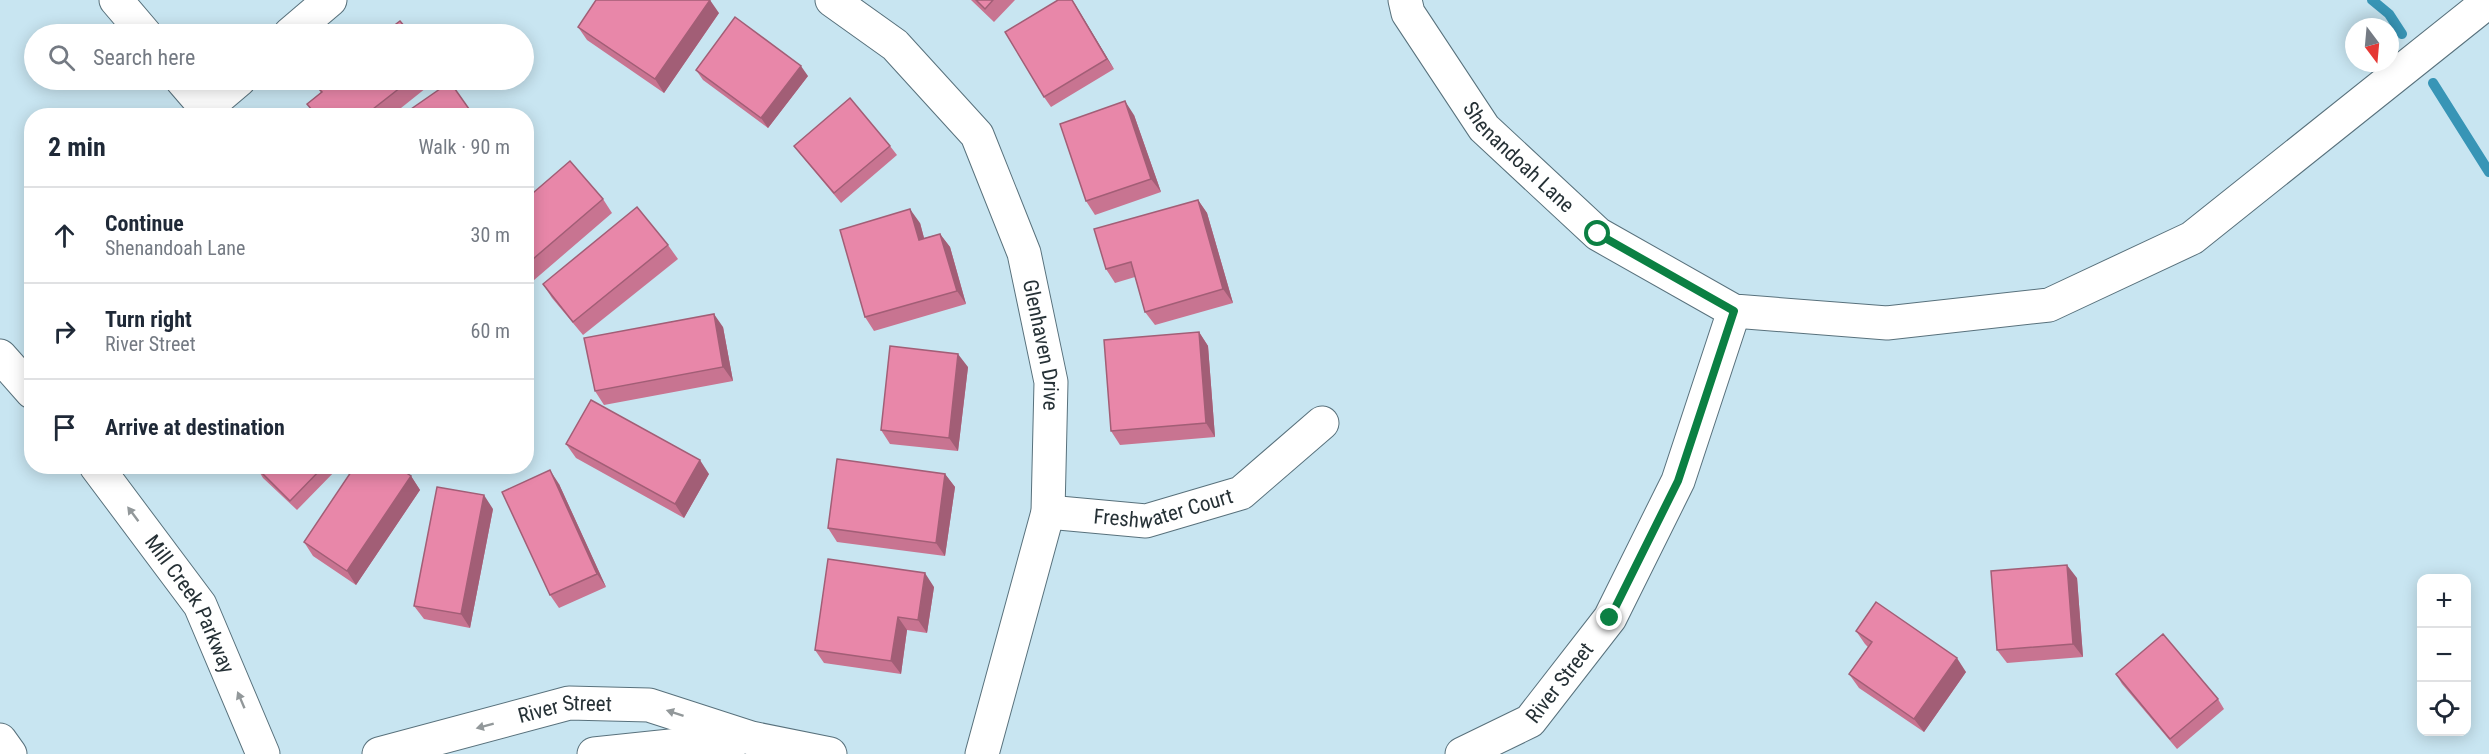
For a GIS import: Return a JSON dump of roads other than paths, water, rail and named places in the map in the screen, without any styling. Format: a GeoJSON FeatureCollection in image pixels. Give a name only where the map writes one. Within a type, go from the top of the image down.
{"type":"FeatureCollection","features":[{"type":"Feature","properties":{"kind":"street"},"geometry":{"type":"LineString","coordinates":[[116,0],[136,24]]}},
{"type":"Feature","properties":{"kind":"street"},"geometry":{"type":"LineString","coordinates":[[302,24],[330,0]]}},
{"type":"Feature","properties":{"kind":"street","name":"Glenhaven Drive"},"geometry":{"type":"LineString","coordinates":[[832,0],[895,45],[977,135],[1024,253],[1051,382],[1048,512],[982,754]]}},
{"type":"Feature","properties":{"kind":"street","name":"Shenandoah Lane"},"geometry":{"type":"LineString","coordinates":[[1405,0],[1408,13],[1484,128],[1598,234],[1734,311]]}},
{"type":"Feature","properties":{"kind":"street"},"geometry":{"type":"LineString","coordinates":[[1734,311],[1887,323],[2049,305],[2192,238],[2489,2]]}},
{"type":"Feature","properties":{"kind":"street"},"geometry":{"type":"LineString","coordinates":[[190,90],[206,108]]}},
{"type":"Feature","properties":{"kind":"street"},"geometry":{"type":"LineString","coordinates":[[213,108],[230,90]]}},
{"type":"Feature","properties":{"kind":"street","name":"River Street"},"geometry":{"type":"LineString","coordinates":[[1462,754],[1530,721],[1610,618],[1678,481],[1734,311]]}},
{"type":"Feature","properties":{"kind":"street"},"geometry":{"type":"LineString","coordinates":[[0,356],[24,383]]}},
{"type":"Feature","properties":{"kind":"street","name":"Freshwater Court"},"geometry":{"type":"LineString","coordinates":[[1048,512],[1146,520],[1241,493],[1322,423]]}},
{"type":"Feature","properties":{"kind":"street","name":"Mill Creek Parkway"},"geometry":{"type":"LineString","coordinates":[[102,474],[201,605],[263,754]]}},
{"type":"Feature","properties":{"kind":"street","name":"River Street"},"geometry":{"type":"LineString","coordinates":[[379,754],[569,703],[649,705],[751,738],[830,754]]}},
{"type":"Feature","properties":{"kind":"street","name":"River Street"},"geometry":{"type":"LineString","coordinates":[[594,754],[751,738]]}},
{"type":"Feature","properties":{"kind":"street"},"geometry":{"type":"LineString","coordinates":[[0,740],[10,754]]}},
{"type":"Feature","properties":{"kind":"waterway"},"geometry":{"type":"LineString","coordinates":[[2372,0],[2389,14],[2402,34]]}},
{"type":"Feature","properties":{"kind":"waterway"},"geometry":{"type":"LineString","coordinates":[[2433,83],[2489,172]]}}]}
